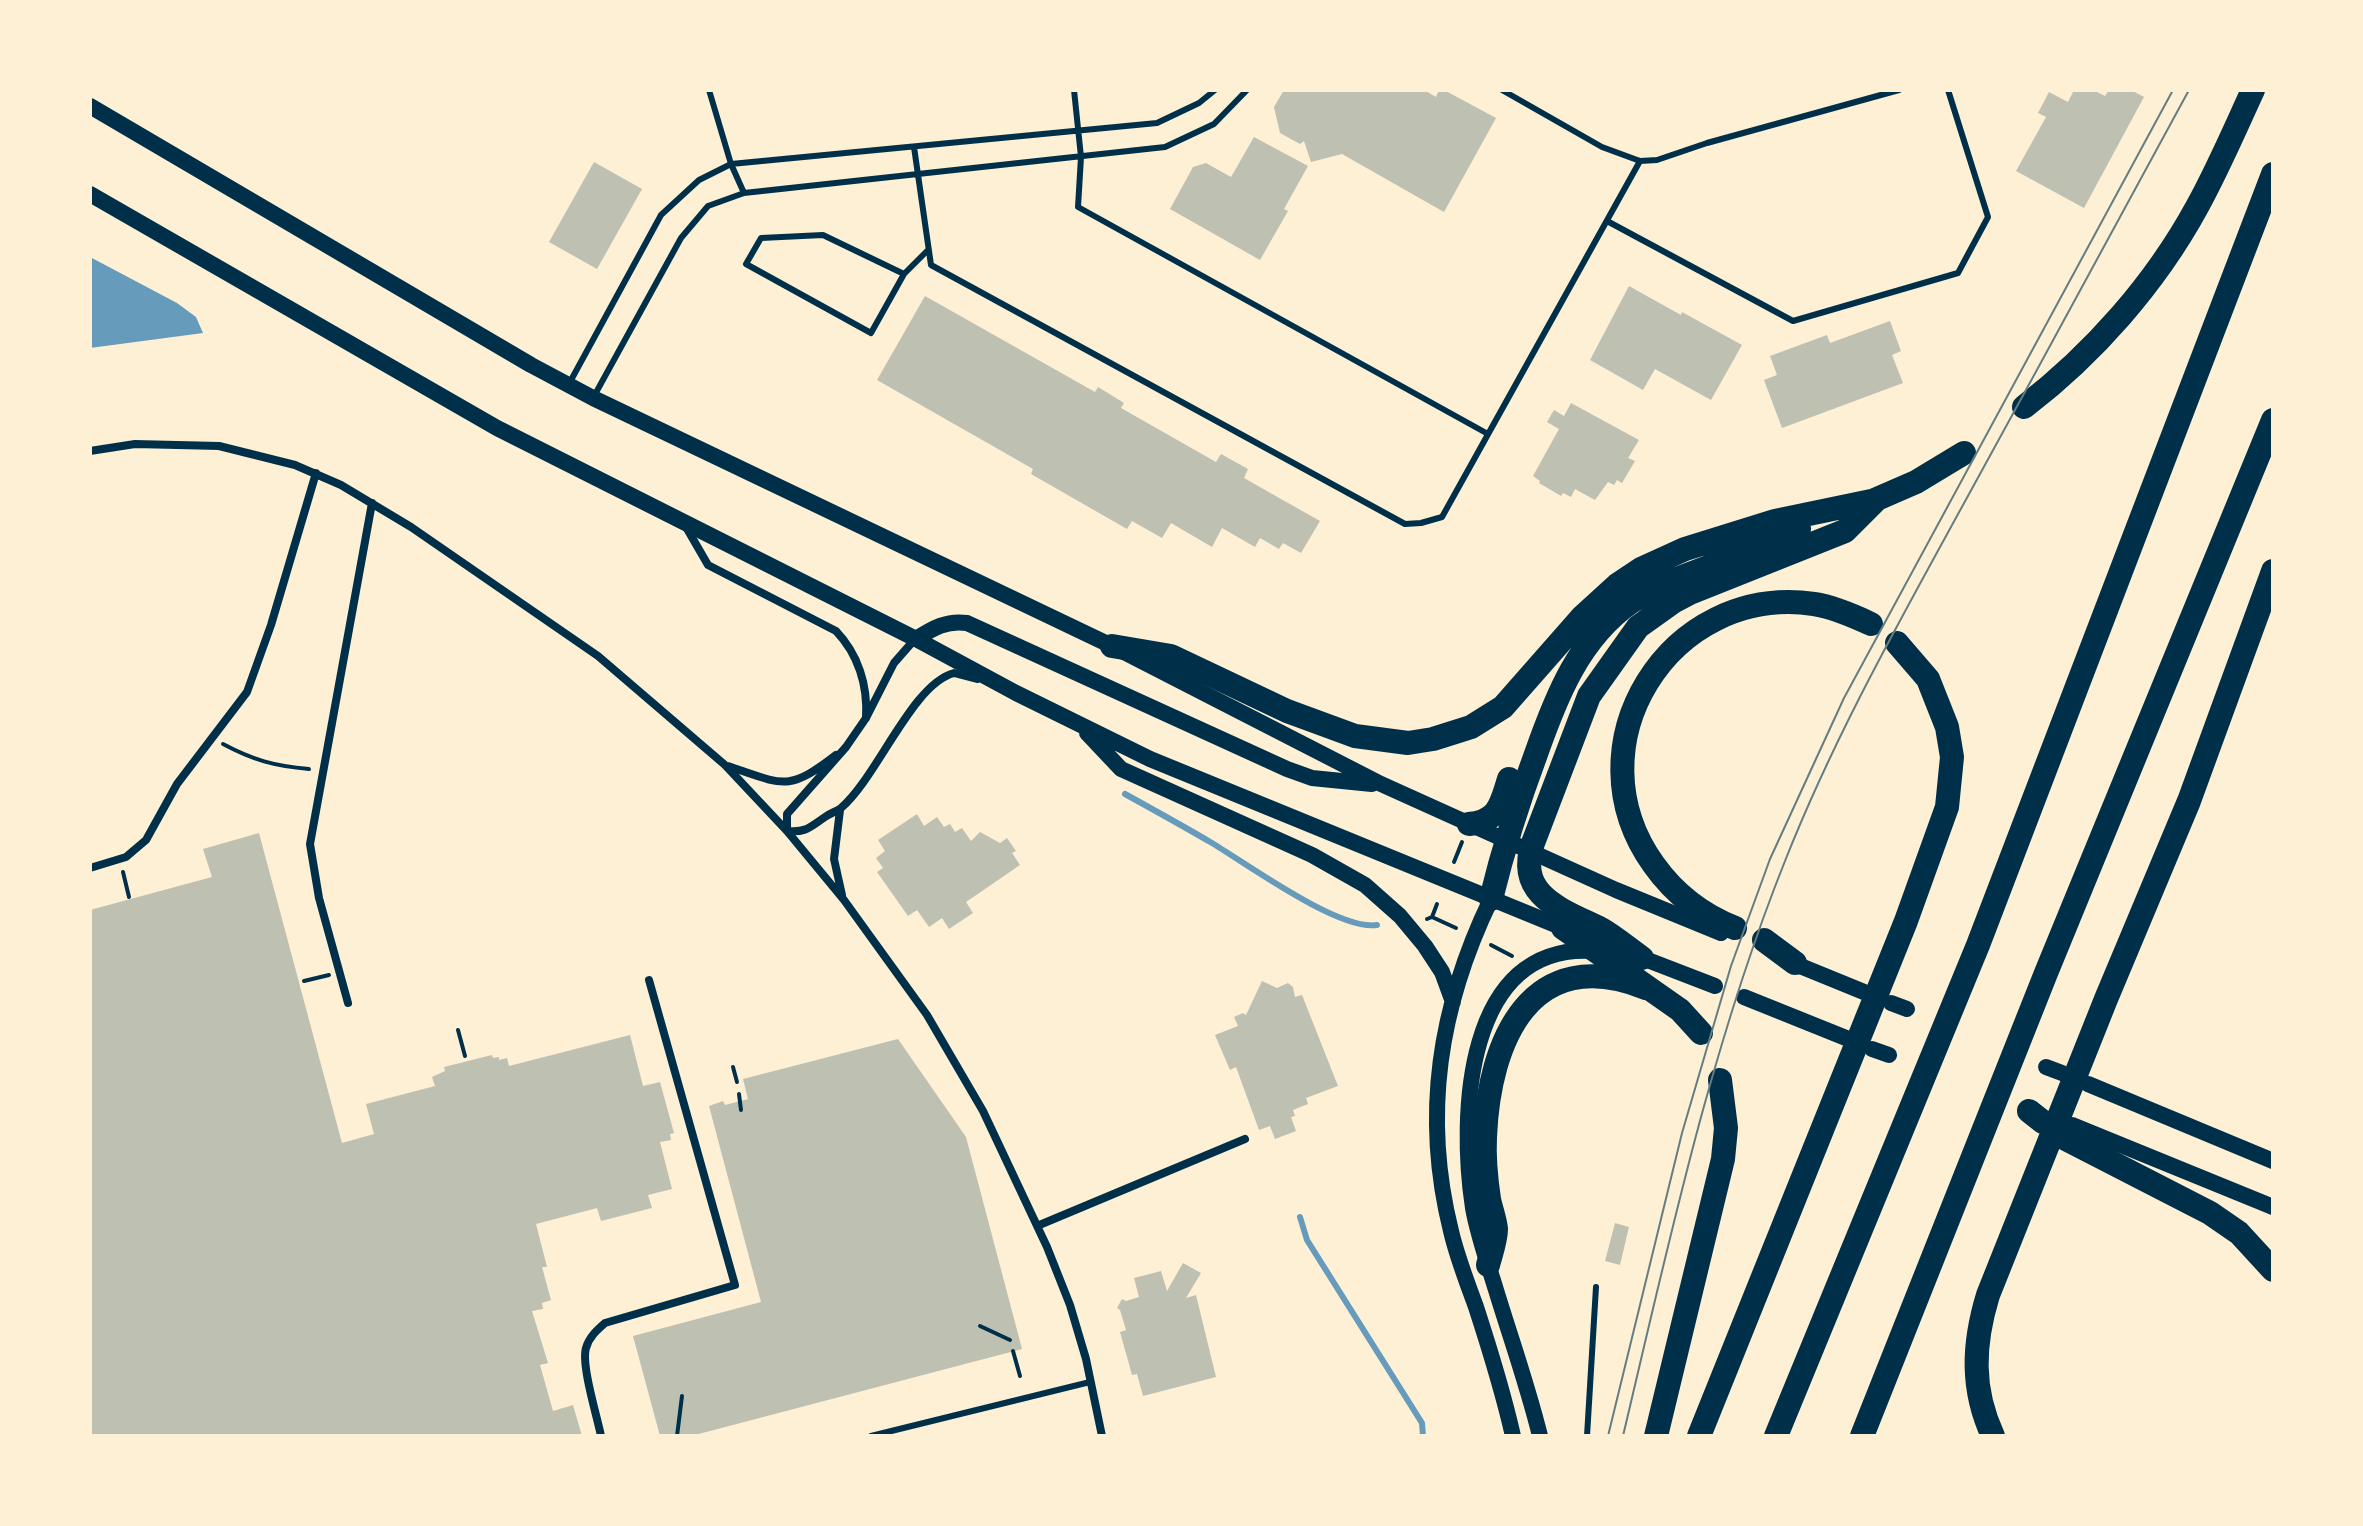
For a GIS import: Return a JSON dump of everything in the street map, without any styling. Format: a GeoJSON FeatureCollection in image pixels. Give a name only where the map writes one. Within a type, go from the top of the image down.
{"type":"FeatureCollection","features":[{"type":"Feature","properties":{"kind":"highway"},"geometry":{"type":"LineString","coordinates":[[2024,407],[2100,339],[2159,266],[2197,207],[2253,90]]}},
{"type":"Feature","properties":{"kind":"highway"},"geometry":{"type":"LineString","coordinates":[[1776,1436],[1978,945],[2273,174]]}},
{"type":"Feature","properties":{"kind":"highway"},"geometry":{"type":"LineString","coordinates":[[1862,1436],[1965,1173],[2273,420]]}},
{"type":"Feature","properties":{"kind":"highway"},"geometry":{"type":"LineString","coordinates":[[1491,899],[1506,840],[1551,711],[1568,674],[1596,636],[1632,602],[1684,575],[1876,500],[1916,482],[1964,453]]}},
{"type":"Feature","properties":{"kind":"highway"},"geometry":{"type":"LineString","coordinates":[[1112,646],[1171,656],[1287,711],[1355,736],[1397,743],[1433,739],[1471,727],[1503,707],[1583,616],[1608,592],[1641,569],[1685,549],[1775,521],[1876,500]]}},
{"type":"Feature","properties":{"kind":"highway"},"geometry":{"type":"LineString","coordinates":[[1642,958],[1603,930],[1558,909],[1546,899],[1530,875],[1530,851],[1589,696],[1638,627],[1673,602],[1845,531],[1876,500]]}},
{"type":"Feature","properties":{"kind":"highway"},"geometry":{"type":"LineString","coordinates":[[1466,832],[1496,812],[1545,685],[1561,657],[1582,634],[1614,606],[1674,568],[1715,553],[1759,545]]}},
{"type":"Feature","properties":{"kind":"highway"},"geometry":{"type":"LineString","coordinates":[[1993,1436],[1975,1378],[1975,1352],[1988,1295],[2189,801],[2273,571]]}},
{"type":"Feature","properties":{"kind":"highway"},"geometry":{"type":"LineString","coordinates":[[1733,933],[1667,884],[1632,827],[1622,788],[1621,768],[1623,743],[1635,703],[1659,666],[1681,642],[1694,631],[1726,614],[1778,603],[1814,604],[1871,624]]}},
{"type":"Feature","properties":{"kind":"highway"},"geometry":{"type":"LineString","coordinates":[[1699,1436],[1906,921],[1947,807],[1952,757],[1947,727],[1928,679],[1897,643]]}},
{"type":"Feature","properties":{"kind":"highway"},"geometry":{"type":"LineString","coordinates":[[1563,928],[1680,1010],[1701,1033]]}},
{"type":"Feature","properties":{"kind":"highway"},"geometry":{"type":"LineString","coordinates":[[1762,945],[1795,963]]}},
{"type":"Feature","properties":{"kind":"highway"},"geometry":{"type":"LineString","coordinates":[[1488,1265],[1496,1230],[1486,1172],[1488,1103],[1499,1051],[1517,1015],[1545,988],[1573,978],[1618,978],[1646,988]]}},
{"type":"Feature","properties":{"kind":"highway"},"geometry":{"type":"LineString","coordinates":[[1656,1436],[1723,1159],[1726,1128],[1720,1080]]}},
{"type":"Feature","properties":{"kind":"highway"},"geometry":{"type":"LineString","coordinates":[[2069,1132],[2210,1213],[2239,1233],[2273,1270]]}},
{"type":"Feature","properties":{"kind":"main road"},"geometry":{"type":"LineString","coordinates":[[90,106],[593,398],[1112,646],[1381,784],[1466,832],[1506,840],[1733,933]]}},
{"type":"Feature","properties":{"kind":"main road"},"geometry":{"type":"LineString","coordinates":[[90,194],[497,428],[1150,759],[1563,928],[1715,986]]}},
{"type":"Feature","properties":{"kind":"main road"},"geometry":{"type":"LineString","coordinates":[[916,639],[934,627],[956,621],[967,623],[1287,769],[1312,778],[1381,784]]}},
{"type":"Feature","properties":{"kind":"main road"},"geometry":{"type":"LineString","coordinates":[[1077,723],[1121,769],[1300,849],[1365,885],[1400,916],[1425,946],[1442,972],[1453,1006]]}},
{"type":"Feature","properties":{"kind":"main road"},"geometry":{"type":"LineString","coordinates":[[1491,899],[1473,937],[1440,1064],[1435,1109],[1436,1150],[1452,1235],[1492,1354],[1513,1436]]}},
{"type":"Feature","properties":{"kind":"main road"},"geometry":{"type":"LineString","coordinates":[[1540,1436],[1474,1211],[1468,1146],[1470,1096],[1484,1025],[1503,991],[1527,966],[1565,950],[1592,950],[1642,958]]}},
{"type":"Feature","properties":{"kind":"main road"},"geometry":{"type":"LineString","coordinates":[[1795,963],[1864,992]]}},
{"type":"Feature","properties":{"kind":"main road"},"geometry":{"type":"LineString","coordinates":[[1744,997],[1846,1038]]}},
{"type":"Feature","properties":{"kind":"main road"},"geometry":{"type":"LineString","coordinates":[[1891,1003],[1907,1009]]}},
{"type":"Feature","properties":{"kind":"main road"},"geometry":{"type":"LineString","coordinates":[[1872,1049],[1889,1055]]}},
{"type":"Feature","properties":{"kind":"main road"},"geometry":{"type":"LineString","coordinates":[[2088,1084],[2273,1161]]}},
{"type":"Feature","properties":{"kind":"main road"},"geometry":{"type":"LineString","coordinates":[[2069,1132],[2273,1207]]}},
{"type":"Feature","properties":{"kind":"street"},"geometry":{"type":"LineString","coordinates":[[90,451],[135,444],[219,446],[264,455],[316,473],[372,503],[598,656],[725,765],[787,831],[844,900],[927,1015],[983,1111],[1070,1305],[1102,1436]]}},
{"type":"Feature","properties":{"kind":"street"},"geometry":{"type":"LineString","coordinates":[[90,868],[120,859],[138,849],[177,784],[247,692],[271,625],[316,473]]}},
{"type":"Feature","properties":{"kind":"street"},"geometry":{"type":"LineString","coordinates":[[348,1003],[319,898],[310,844],[372,503]]}},
{"type":"Feature","properties":{"kind":"street"},"geometry":{"type":"LineString","coordinates":[[684,522],[708,565],[836,631],[850,647],[862,675],[866,690],[866,718]]}},
{"type":"Feature","properties":{"kind":"street"},"geometry":{"type":"LineString","coordinates":[[787,831],[787,814],[846,747],[866,718],[894,663],[916,639]]}},
{"type":"Feature","properties":{"kind":"street"},"geometry":{"type":"LineString","coordinates":[[787,831],[808,831],[824,817],[840,810],[878,763],[920,696],[937,681],[954,673],[1016,693]]}},
{"type":"Feature","properties":{"kind":"street"},"geometry":{"type":"LineString","coordinates":[[725,765],[760,777],[792,782],[808,777],[846,747]]}},
{"type":"Feature","properties":{"kind":"street"},"geometry":{"type":"LineString","coordinates":[[840,810],[834,859],[844,900]]}},
{"type":"Feature","properties":{"kind":"street"},"geometry":{"type":"LineString","coordinates":[[601,1436],[584,1359],[590,1338],[597,1330],[605,1323],[735,1285],[649,980]]}},
{"type":"Feature","properties":{"kind":"street"},"geometry":{"type":"LineString","coordinates":[[1037,1226],[1245,1139]]}},
{"type":"Feature","properties":{"kind":"lane"},"geometry":{"type":"LineString","coordinates":[[709,90],[731,164],[744,193]]}},
{"type":"Feature","properties":{"kind":"lane"},"geometry":{"type":"LineString","coordinates":[[1074,90],[1081,157],[1078,207],[1488,434]]}},
{"type":"Feature","properties":{"kind":"lane"},"geometry":{"type":"LineString","coordinates":[[569,385],[661,215],[699,180],[731,164],[1157,123],[1199,103],[1215,90]]}},
{"type":"Feature","properties":{"kind":"lane"},"geometry":{"type":"LineString","coordinates":[[593,398],[681,238],[708,206],[744,193],[1165,147],[1214,124],[1247,90]]}},
{"type":"Feature","properties":{"kind":"lane"},"geometry":{"type":"LineString","coordinates":[[1502,90],[1602,147],[1640,161],[1657,160],[1707,143],[1899,90]]}},
{"type":"Feature","properties":{"kind":"lane"},"geometry":{"type":"LineString","coordinates":[[1607,221],[1793,321],[1958,273],[1988,217],[1948,90]]}},
{"type":"Feature","properties":{"kind":"lane"},"geometry":{"type":"LineString","coordinates":[[914,147],[931,265],[1405,524],[1442,517],[1640,161]]}},
{"type":"Feature","properties":{"kind":"lane"},"geometry":{"type":"LineString","coordinates":[[904,274],[823,235],[761,238],[746,264],[871,333],[904,274],[928,250]]}},
{"type":"Feature","properties":{"kind":"lane"},"geometry":{"type":"LineString","coordinates":[[1587,1436],[1596,1287]]}},
{"type":"Feature","properties":{"kind":"lane"},"geometry":{"type":"LineString","coordinates":[[871,1436],[1090,1382]]}},
{"type":"Feature","properties":{"kind":"path"},"geometry":{"type":"LineString","coordinates":[[212,738],[248,758],[302,768]]}},
{"type":"Feature","properties":{"kind":"path"},"geometry":{"type":"LineString","coordinates":[[1454,862],[1466,832]]}},
{"type":"Feature","properties":{"kind":"path"},"geometry":{"type":"LineString","coordinates":[[120,859],[129,897]]}},
{"type":"Feature","properties":{"kind":"path"},"geometry":{"type":"LineString","coordinates":[[1437,904],[1432,917],[1456,928]]}},
{"type":"Feature","properties":{"kind":"path"},"geometry":{"type":"LineString","coordinates":[[1491,945],[1512,956]]}},
{"type":"Feature","properties":{"kind":"path"},"geometry":{"type":"LineString","coordinates":[[304,981],[339,973]]}},
{"type":"Feature","properties":{"kind":"path"},"geometry":{"type":"LineString","coordinates":[[458,1030],[465,1056]]}},
{"type":"Feature","properties":{"kind":"path"},"geometry":{"type":"LineString","coordinates":[[733,1067],[737,1082]]}},
{"type":"Feature","properties":{"kind":"path"},"geometry":{"type":"LineString","coordinates":[[739,1094],[741,1110]]}},
{"type":"Feature","properties":{"kind":"path"},"geometry":{"type":"LineString","coordinates":[[980,1326],[1010,1340]]}},
{"type":"Feature","properties":{"kind":"path"},"geometry":{"type":"LineString","coordinates":[[1013,1351],[1020,1376]]}},
{"type":"Feature","properties":{"kind":"path"},"geometry":{"type":"LineString","coordinates":[[677,1436],[682,1396]]}},
{"type":"Feature","properties":{"kind":"water"},"geometry":{"type":"Polygon","coordinates":[[[90,257],[177,303],[196,317],[203,333],[90,348],[90,257]]]}},
{"type":"Feature","properties":{"kind":"building"},"geometry":{"type":"Polygon","coordinates":[[[1284,90],[1424,90],[1436,97],[1439,90],[1444,90],[1496,118],[1444,212],[1342,154],[1311,162],[1304,141],[1300,144],[1280,133],[1274,107],[1284,90]]]}},
{"type":"Feature","properties":{"kind":"building"},"geometry":{"type":"Polygon","coordinates":[[[2074,90],[2093,90],[2105,96],[2109,90],[2131,90],[2144,97],[2084,208],[2016,171],[2046,117],[2038,113],[2049,92],[2068,102],[2074,90]]]}},
{"type":"Feature","properties":{"kind":"building"},"geometry":{"type":"Polygon","coordinates":[[[1254,137],[1308,166],[1284,209],[1288,211],[1260,260],[1170,209],[1193,167],[1206,163],[1231,177],[1254,137]]]}},
{"type":"Feature","properties":{"kind":"building"},"geometry":{"type":"Polygon","coordinates":[[[594,162],[642,189],[597,269],[549,242],[594,162]]]}},
{"type":"Feature","properties":{"kind":"building"},"geometry":{"type":"Polygon","coordinates":[[[1629,286],[1742,345],[1711,400],[1655,369],[1643,390],[1590,360],[1629,286]]]}},
{"type":"Feature","properties":{"kind":"building"},"geometry":{"type":"Polygon","coordinates":[[[925,296],[1095,392],[1098,387],[1124,403],[1121,408],[1216,462],[1221,454],[1248,469],[1244,478],[1320,521],[1301,553],[1283,543],[1279,549],[1260,538],[1255,547],[1222,528],[1212,547],[1171,523],[1162,538],[1132,521],[1127,529],[1031,474],[1033,469],[877,380],[925,296]]]}},
{"type":"Feature","properties":{"kind":"building"},"geometry":{"type":"Polygon","coordinates":[[[1890,321],[1901,351],[1892,355],[1903,383],[1782,428],[1764,380],[1777,375],[1770,356],[1827,335],[1830,343],[1890,321]]]}},
{"type":"Feature","properties":{"kind":"building"},"geometry":{"type":"Polygon","coordinates":[[[1571,403],[1639,440],[1628,458],[1635,461],[1622,483],[1617,480],[1614,485],[1608,482],[1595,500],[1575,489],[1571,497],[1563,493],[1561,496],[1533,476],[1559,429],[1547,422],[1554,410],[1564,416],[1571,403]]]}},
{"type":"Feature","properties":{"kind":"building"},"geometry":{"type":"Polygon","coordinates":[[[917,814],[924,826],[937,817],[944,827],[950,824],[955,832],[962,828],[971,841],[980,832],[1000,843],[1007,838],[1016,851],[1012,853],[1020,865],[966,902],[973,913],[949,929],[942,918],[929,927],[917,910],[908,916],[877,872],[883,868],[876,858],[885,851],[878,840],[917,814]]]}},
{"type":"Feature","properties":{"kind":"building"},"geometry":{"type":"Polygon","coordinates":[[[259,833],[342,1143],[374,1134],[366,1104],[435,1086],[432,1077],[445,1071],[444,1067],[492,1055],[493,1058],[499,1057],[499,1060],[507,1058],[509,1066],[630,1035],[643,1086],[660,1082],[674,1133],[670,1134],[671,1140],[660,1142],[672,1189],[648,1195],[652,1208],[601,1221],[597,1208],[536,1224],[547,1267],[542,1267],[551,1300],[542,1303],[543,1309],[532,1311],[548,1363],[540,1365],[553,1411],[573,1405],[582,1436],[90,1436],[90,910],[212,877],[203,849],[259,833]]]}},
{"type":"Feature","properties":{"kind":"building"},"geometry":{"type":"Polygon","coordinates":[[[1262,981],[1277,988],[1288,983],[1293,987],[1295,997],[1302,995],[1338,1086],[1306,1098],[1308,1104],[1293,1110],[1295,1116],[1291,1117],[1296,1131],[1275,1139],[1270,1126],[1259,1130],[1236,1067],[1230,1070],[1215,1035],[1238,1026],[1234,1017],[1243,1013],[1246,1015],[1262,981]]]}},
{"type":"Feature","properties":{"kind":"building"},"geometry":{"type":"Polygon","coordinates":[[[898,1039],[966,1137],[1022,1349],[691,1436],[660,1436],[633,1336],[761,1302],[709,1106],[723,1101],[725,1105],[748,1099],[743,1079],[898,1039]]]}},
{"type":"Feature","properties":{"kind":"building"},"geometry":{"type":"Polygon","coordinates":[[[1615,1223],[1629,1227],[1620,1265],[1605,1261],[1615,1223]]]}},
{"type":"Feature","properties":{"kind":"building"},"geometry":{"type":"Polygon","coordinates":[[[1183,1263],[1201,1273],[1186,1298],[1196,1295],[1216,1377],[1143,1396],[1137,1374],[1132,1375],[1120,1332],[1126,1330],[1117,1308],[1122,1299],[1126,1301],[1139,1297],[1134,1278],[1161,1271],[1167,1291],[1183,1263]]]}},
{"type":"Feature","properties":{"kind":"waterway"},"geometry":{"type":"LineString","coordinates":[[1125,794],[1317,907],[1340,918],[1377,925]]}},
{"type":"Feature","properties":{"kind":"waterway"},"geometry":{"type":"LineString","coordinates":[[1300,1217],[1307,1240],[1422,1423],[1423,1436]]}},
{"type":"Feature","properties":{"kind":"tram line"},"geometry":{"type":"LineString","coordinates":[[1608,1436],[1682,1133],[1731,966],[1770,859],[1844,698],[2173,90]]}},
{"type":"Feature","properties":{"kind":"tram line"},"geometry":{"type":"LineString","coordinates":[[1623,1436],[1713,1073],[1759,931],[1804,815],[1891,636],[2189,90]]}}]}
